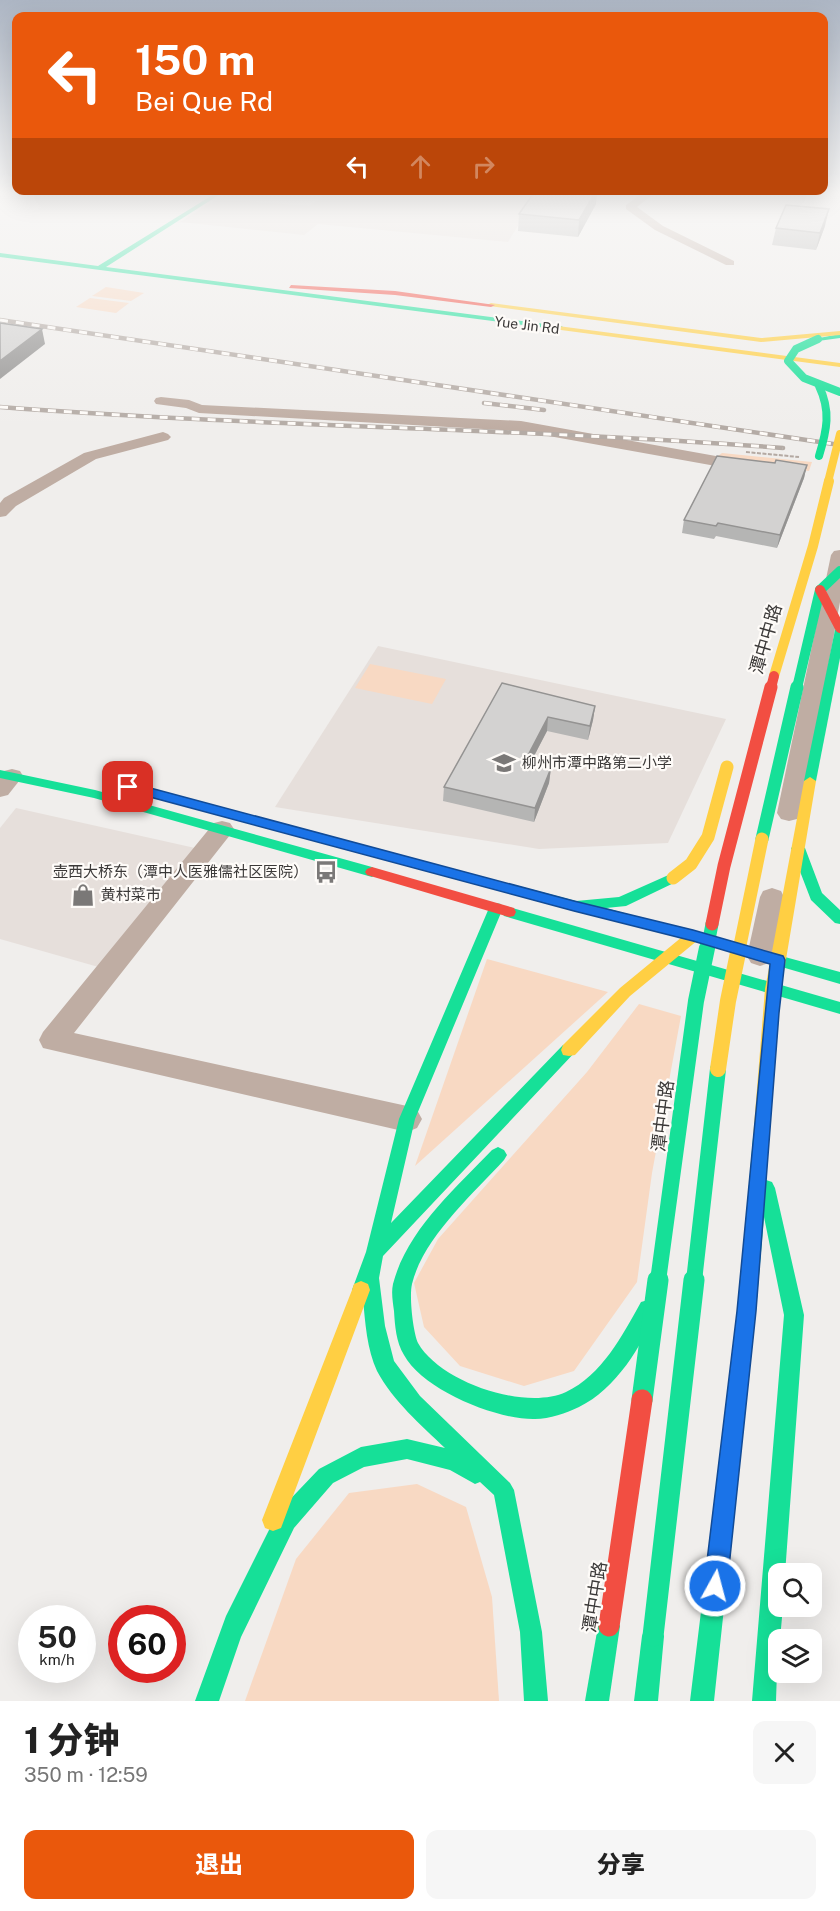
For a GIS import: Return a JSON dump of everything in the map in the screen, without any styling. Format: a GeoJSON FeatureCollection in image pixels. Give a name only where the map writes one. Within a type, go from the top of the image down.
{"type":"FeatureCollection","features":[{"type":"Feature","properties":{"kind":"main road","name":"Yue Jin Rd"},"geometry":{"type":"LineString","coordinates":[[143,270],[840,365]]}},
{"type":"Feature","properties":{"kind":"main road","name":"Yue Jin Rd"},"geometry":{"type":"LineString","coordinates":[[287,290],[840,358]]}},
{"type":"Feature","properties":{"kind":"main road"},"geometry":{"type":"LineString","coordinates":[[287,290],[377,293],[753,342],[804,342],[838,335]]}},
{"type":"Feature","properties":{"kind":"main road"},"geometry":{"type":"LineString","coordinates":[[287,290],[363,308],[740,358],[791,369],[819,386],[840,392]]}},
{"type":"Feature","properties":{"kind":"main road"},"geometry":{"type":"LineString","coordinates":[[287,290],[394,293],[761,340],[838,335]]}},
{"type":"Feature","properties":{"kind":"main road"},"geometry":{"type":"LineString","coordinates":[[791,369],[787,361],[788,354],[804,342]]}},
{"type":"Feature","properties":{"kind":"main road"},"geometry":{"type":"LineString","coordinates":[[819,386],[831,416],[825,482]]}},
{"type":"Feature","properties":{"kind":"main road","name":"潭中中路"},"geometry":{"type":"LineString","coordinates":[[597,1701],[658,1292],[696,1001],[724,866],[783,641],[797,575],[813,546],[840,434]]}},
{"type":"Feature","properties":{"kind":"main road"},"geometry":{"type":"LineString","coordinates":[[820,590],[837,561]]}},
{"type":"Feature","properties":{"kind":"main road"},"geometry":{"type":"LineString","coordinates":[[646,1701],[711,1114],[728,1001],[747,899],[820,590],[837,561]]}},
{"type":"Feature","properties":{"kind":"main road"},"geometry":{"type":"LineString","coordinates":[[781,598],[797,575]]}},
{"type":"Feature","properties":{"kind":"main road"},"geometry":{"type":"LineString","coordinates":[[702,1701],[747,1311],[773,989],[769,958],[787,913],[797,846],[840,629],[820,590]]}},
{"type":"Feature","properties":{"kind":"main road"},"geometry":{"type":"LineString","coordinates":[[574,906],[621,902],[673,878],[692,864],[708,837],[732,748]]}},
{"type":"Feature","properties":{"kind":"main road"},"geometry":{"type":"LineString","coordinates":[[6,773],[95,794],[222,829],[840,1008]]}},
{"type":"Feature","properties":{"kind":"main road"},"geometry":{"type":"LineString","coordinates":[[797,846],[816,896],[840,919]]}},
{"type":"Feature","properties":{"kind":"main road"},"geometry":{"type":"LineString","coordinates":[[494,885],[693,936],[840,978]]}},
{"type":"Feature","properties":{"kind":"main road"},"geometry":{"type":"LineString","coordinates":[[496,908],[407,1119],[370,1278],[375,1326],[385,1366],[413,1403],[502,1490],[531,1632],[537,1701]]}},
{"type":"Feature","properties":{"kind":"main road"},"geometry":{"type":"LineString","coordinates":[[207,1701],[227,1641],[375,1252],[625,992],[693,936]]}},
{"type":"Feature","properties":{"kind":"main road"},"geometry":{"type":"LineString","coordinates":[[632,1005],[668,958]]}},
{"type":"Feature","properties":{"kind":"main road"},"geometry":{"type":"LineString","coordinates":[[507,1145],[452,1207],[420,1250],[402,1284],[403,1315],[411,1350],[428,1367],[452,1383],[477,1395],[530,1410],[560,1404],[577,1396],[600,1376],[630,1342],[658,1292]]}},
{"type":"Feature","properties":{"kind":"main road"},"geometry":{"type":"LineString","coordinates":[[759,1155],[794,1315],[764,1701]]}},
{"type":"Feature","properties":{"kind":"main road"},"geometry":{"type":"LineString","coordinates":[[217,1701],[227,1641],[286,1520],[326,1476],[361,1456],[408,1449],[454,1461],[502,1490]]}},
{"type":"Feature","properties":{"kind":"street"},"geometry":{"type":"LineString","coordinates":[[161,401],[189,404],[199,409],[521,426],[738,458]]}},
{"type":"Feature","properties":{"kind":"street"},"geometry":{"type":"LineString","coordinates":[[0,512],[10,502],[90,456],[163,437]]}},
{"type":"Feature","properties":{"kind":"street"},"geometry":{"type":"LineString","coordinates":[[693,936],[825,482]]}},
{"type":"Feature","properties":{"kind":"street"},"geometry":{"type":"LineString","coordinates":[[769,958],[837,561],[797,575]]}},
{"type":"Feature","properties":{"kind":"street"},"geometry":{"type":"LineString","coordinates":[[222,829],[53,1040],[407,1119]]}},
{"type":"Feature","properties":{"kind":"path"},"geometry":{"type":"LineString","coordinates":[[738,458],[807,458]]}},
{"type":"Feature","properties":{"kind":"shaded area"},"geometry":{"type":"Polygon","coordinates":[[[106,287],[144,293],[131,301],[92,296],[106,287]]]}},
{"type":"Feature","properties":{"kind":"shaded area"},"geometry":{"type":"Polygon","coordinates":[[[90,298],[129,303],[116,313],[76,307],[90,298]]]}},
{"type":"Feature","properties":{"kind":"shaded area"},"geometry":{"type":"Polygon","coordinates":[[[722,453],[812,462],[809,471],[725,460],[718,456],[722,453]]]}},
{"type":"Feature","properties":{"kind":"shaded area","name":"柳州市潭中路第二小学"},"geometry":{"type":"Polygon","coordinates":[[[378,646],[726,719],[668,843],[539,849],[275,807],[378,646]]]}},
{"type":"Feature","properties":{"kind":"shaded area"},"geometry":{"type":"Polygon","coordinates":[[[370,664],[446,679],[432,704],[355,688],[370,664]]]}},
{"type":"Feature","properties":{"kind":"shaded area","name":"黄村菜市"},"geometry":{"type":"Polygon","coordinates":[[[16,808],[204,850],[102,968],[0,939],[0,828],[16,808]]]}},
{"type":"Feature","properties":{"kind":"shaded area"},"geometry":{"type":"Polygon","coordinates":[[[487,959],[608,992],[415,1166],[487,959]]]}},
{"type":"Feature","properties":{"kind":"shaded area"},"geometry":{"type":"Polygon","coordinates":[[[639,1004],[681,1016],[652,1173],[637,1282],[574,1371],[524,1386],[460,1366],[424,1327],[414,1283],[438,1239],[587,1072],[639,1004]]]}},
{"type":"Feature","properties":{"kind":"shaded area"},"geometry":{"type":"Polygon","coordinates":[[[417,1484],[466,1507],[492,1597],[499,1701],[245,1701],[296,1559],[349,1493],[417,1484]]]}},
{"type":"Feature","properties":{"kind":"building"},"geometry":{"type":"Polygon","coordinates":[[[0,323],[42,329],[0,361],[0,323]]]}},
{"type":"Feature","properties":{"kind":"building"},"geometry":{"type":"Polygon","coordinates":[[[717,456],[775,463],[776,460],[807,465],[780,535],[718,523],[716,526],[684,520],[717,456]]]}},
{"type":"Feature","properties":{"kind":"building"},"geometry":{"type":"Polygon","coordinates":[[[502,683],[595,706],[590,726],[548,717],[524,763],[551,768],[535,808],[444,787],[502,683]]]}},
{"type":"Feature","properties":{"kind":"railway"},"geometry":{"type":"LineString","coordinates":[[0,320],[840,445]]}},
{"type":"Feature","properties":{"kind":"railway"},"geometry":{"type":"LineString","coordinates":[[484,403],[544,410]]}},
{"type":"Feature","properties":{"kind":"railway"},"geometry":{"type":"LineString","coordinates":[[0,407],[98,414],[587,436],[783,448]]}},
{"type":"Feature","properties":{"kind":"traffic: fast"},"geometry":{"type":"LineString","coordinates":[[118,270],[561,328]]}},
{"type":"Feature","properties":{"kind":"traffic: fast"},"geometry":{"type":"LineString","coordinates":[[818,339],[840,336]]}},
{"type":"Feature","properties":{"kind":"traffic: fast"},"geometry":{"type":"LineString","coordinates":[[818,339],[796,349],[788,361],[804,378],[840,392]]}},
{"type":"Feature","properties":{"kind":"traffic: fast"},"geometry":{"type":"LineString","coordinates":[[819,386],[828,413],[825,437],[819,456]]}},
{"type":"Feature","properties":{"kind":"traffic: fast"},"geometry":{"type":"LineString","coordinates":[[820,590],[840,571]]}},
{"type":"Feature","properties":{"kind":"traffic: fast"},"geometry":{"type":"LineString","coordinates":[[762,839],[820,590]]}},
{"type":"Feature","properties":{"kind":"traffic: fast"},"geometry":{"type":"LineString","coordinates":[[810,781],[840,630]]}},
{"type":"Feature","properties":{"kind":"traffic: fast"},"geometry":{"type":"LineString","coordinates":[[0,774],[95,794],[372,872]]}},
{"type":"Feature","properties":{"kind":"traffic: fast"},"geometry":{"type":"LineString","coordinates":[[798,848],[816,896],[840,919]]}},
{"type":"Feature","properties":{"kind":"traffic: fast"},"geometry":{"type":"LineString","coordinates":[[574,906],[621,902],[673,878]]}},
{"type":"Feature","properties":{"kind":"traffic: fast"},"geometry":{"type":"LineString","coordinates":[[511,889],[693,936],[840,978]]}},
{"type":"Feature","properties":{"kind":"traffic: fast"},"geometry":{"type":"LineString","coordinates":[[361,1290],[375,1252],[407,1119],[496,908]]}},
{"type":"Feature","properties":{"kind":"traffic: fast"},"geometry":{"type":"LineString","coordinates":[[509,912],[840,1008]]}},
{"type":"Feature","properties":{"kind":"traffic: fast"},"geometry":{"type":"LineString","coordinates":[[642,1400],[696,1001],[712,924]]}},
{"type":"Feature","properties":{"kind":"traffic: fast"},"geometry":{"type":"LineString","coordinates":[[536,1701],[531,1632],[503,1490],[413,1403],[385,1366],[375,1326],[370,1278],[375,1252],[569,1050]]}},
{"type":"Feature","properties":{"kind":"traffic: fast"},"geometry":{"type":"LineString","coordinates":[[653,1636],[718,1069]]}},
{"type":"Feature","properties":{"kind":"traffic: fast"},"geometry":{"type":"LineString","coordinates":[[702,1701],[747,1311],[761,1138]]}},
{"type":"Feature","properties":{"kind":"traffic: fast"},"geometry":{"type":"LineString","coordinates":[[498,1155],[431,1230],[410,1264],[403,1282],[406,1334],[411,1349],[419,1360],[447,1381],[481,1397],[529,1409],[552,1407],[586,1392],[597,1382],[617,1360],[648,1309]]}},
{"type":"Feature","properties":{"kind":"traffic: fast"},"geometry":{"type":"LineString","coordinates":[[764,1701],[794,1315],[766,1188]]}},
{"type":"Feature","properties":{"kind":"traffic: fast"},"geometry":{"type":"LineString","coordinates":[[227,1641],[286,1520],[326,1476],[361,1457],[407,1449],[454,1461],[475,1474]]}},
{"type":"Feature","properties":{"kind":"traffic: fast"},"geometry":{"type":"LineString","coordinates":[[207,1701],[234,1624]]}},
{"type":"Feature","properties":{"kind":"traffic: fast"},"geometry":{"type":"LineString","coordinates":[[597,1701],[609,1626]]}},
{"type":"Feature","properties":{"kind":"traffic: fast"},"geometry":{"type":"LineString","coordinates":[[646,1701],[653,1636]]}},
{"type":"Feature","properties":{"kind":"traffic: slow"},"geometry":{"type":"LineString","coordinates":[[491,305],[761,340],[840,333]]}},
{"type":"Feature","properties":{"kind":"traffic: slow"},"geometry":{"type":"LineString","coordinates":[[561,328],[840,365]]}},
{"type":"Feature","properties":{"kind":"traffic: slow"},"geometry":{"type":"LineString","coordinates":[[774,676],[813,546],[840,434]]}},
{"type":"Feature","properties":{"kind":"traffic: slow"},"geometry":{"type":"LineString","coordinates":[[673,878],[691,864],[708,837],[727,767]]}},
{"type":"Feature","properties":{"kind":"traffic: slow"},"geometry":{"type":"LineString","coordinates":[[761,1138],[773,989],[810,781]]}},
{"type":"Feature","properties":{"kind":"traffic: slow"},"geometry":{"type":"LineString","coordinates":[[718,1069],[728,1001],[762,839]]}},
{"type":"Feature","properties":{"kind":"traffic: slow"},"geometry":{"type":"LineString","coordinates":[[569,1050],[625,992],[693,936]]}},
{"type":"Feature","properties":{"kind":"traffic: slow"},"geometry":{"type":"LineString","coordinates":[[273,1520],[361,1290]]}},
{"type":"Feature","properties":{"kind":"traffic: jam"},"geometry":{"type":"LineString","coordinates":[[291,287],[395,293],[491,305]]}},
{"type":"Feature","properties":{"kind":"traffic: jam"},"geometry":{"type":"LineString","coordinates":[[820,590],[840,628]]}},
{"type":"Feature","properties":{"kind":"traffic: jam"},"geometry":{"type":"LineString","coordinates":[[712,924],[724,866],[774,676]]}},
{"type":"Feature","properties":{"kind":"traffic: jam"},"geometry":{"type":"LineString","coordinates":[[372,872],[509,912]]}},
{"type":"Feature","properties":{"kind":"traffic: jam"},"geometry":{"type":"LineString","coordinates":[[609,1626],[642,1400]]}},
{"type":"Feature","properties":{"kind":"place","name":"柳州市潭中路第二小学"},"geometry":{"type":"Point","coordinates":[504,763]}},
{"type":"Feature","properties":{"kind":"place","name":"壶西大桥东（潭中人医雅儒社区医院）"},"geometry":{"type":"Point","coordinates":[326,872]}},
{"type":"Feature","properties":{"kind":"place","name":"黄村菜市"},"geometry":{"type":"Point","coordinates":[83,895]}},
{"type":"Feature","properties":{"kind":"route"},"geometry":{"type":"LineString","coordinates":[[128,787],[777,960],[747,1311],[715,1586]]}}]}
